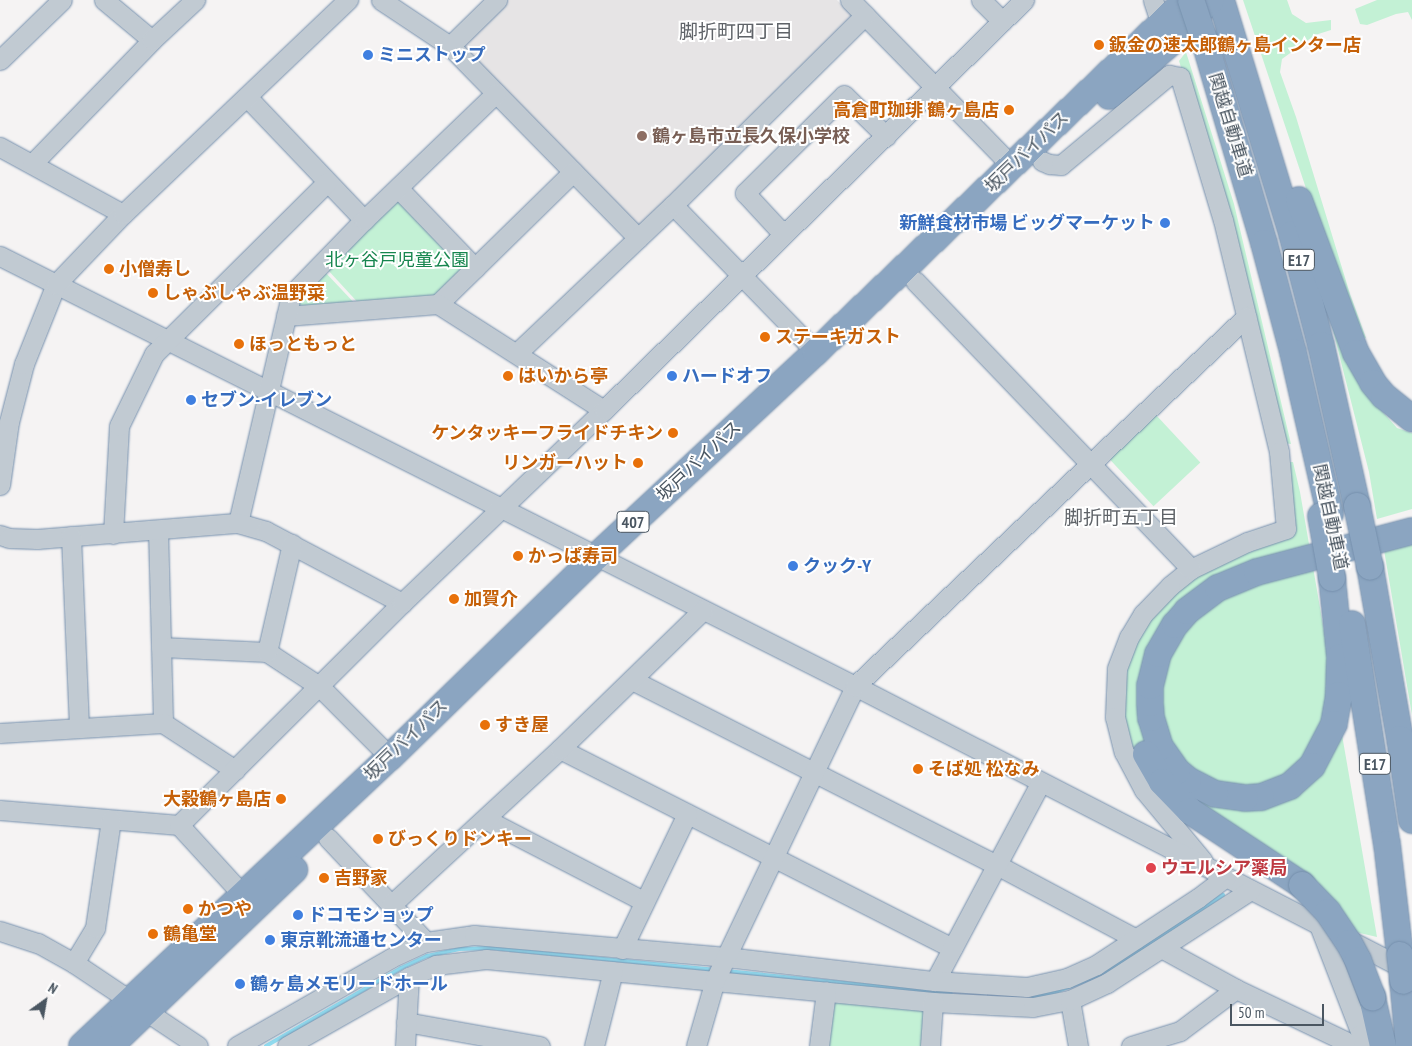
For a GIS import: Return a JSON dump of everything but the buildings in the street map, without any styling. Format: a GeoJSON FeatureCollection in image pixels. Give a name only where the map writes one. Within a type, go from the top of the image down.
{"type":"FeatureCollection","features":[{"type":"Feature","properties":{"kind":"highway","name":"坂戸バイパス"},"geometry":{"type":"LineString","coordinates":[[82,1046],[138,1006],[328,838],[816,352],[1012,166],[1157,12],[1186,0]]}},
{"type":"Feature","properties":{"kind":"highway","name":"関越自動車道"},"geometry":{"type":"LineString","coordinates":[[1191,0],[1264,243],[1295,361],[1371,739],[1405,969],[1409,1046]]}},
{"type":"Feature","properties":{"kind":"highway","name":"坂戸バイパス"},"geometry":{"type":"LineString","coordinates":[[110,1046],[138,1006],[242,894],[605,561],[915,281],[1107,98],[1223,5]]}},
{"type":"Feature","properties":{"kind":"highway","name":"関越自動車道"},"geometry":{"type":"LineString","coordinates":[[1223,5],[1292,234],[1321,345],[1370,567],[1398,721],[1412,820]]}},
{"type":"Feature","properties":{"kind":"highway"},"geometry":{"type":"LineString","coordinates":[[1223,5],[1352,346],[1364,368],[1384,396],[1412,419]]}},
{"type":"Feature","properties":{"kind":"highway"},"geometry":{"type":"LineString","coordinates":[[1356,1042],[1372,997],[1358,960],[1349,943],[1328,912],[1302,885],[1207,824],[1190,811],[1162,782],[1151,764],[1138,729],[1135,694],[1141,660],[1148,642],[1167,613],[1181,599],[1210,577],[1252,560],[1412,518]]}},
{"type":"Feature","properties":{"kind":"highway"},"geometry":{"type":"LineString","coordinates":[[1338,576],[1339,695],[1334,724],[1312,766],[1290,786],[1261,797],[1245,798],[1215,794],[1188,780],[1177,771],[1160,747],[1153,725],[1150,703],[1150,686],[1158,654],[1181,618],[1202,599],[1236,580],[1284,564],[1412,532]]}},
{"type":"Feature","properties":{"kind":"street"},"geometry":{"type":"LineString","coordinates":[[0,60],[62,0]]}},
{"type":"Feature","properties":{"kind":"street"},"geometry":{"type":"LineString","coordinates":[[104,0],[152,40]]}},
{"type":"Feature","properties":{"kind":"street"},"geometry":{"type":"LineString","coordinates":[[32,164],[152,40],[195,0]]}},
{"type":"Feature","properties":{"kind":"street"},"geometry":{"type":"LineString","coordinates":[[0,485],[4,420],[56,284],[123,214],[348,0]]}},
{"type":"Feature","properties":{"kind":"street"},"geometry":{"type":"LineString","coordinates":[[381,0],[450,46],[638,238]]}},
{"type":"Feature","properties":{"kind":"street"},"geometry":{"type":"LineString","coordinates":[[450,46],[498,0]]}},
{"type":"Feature","properties":{"kind":"street"},"geometry":{"type":"LineString","coordinates":[[850,0],[1012,166]]}},
{"type":"Feature","properties":{"kind":"street"},"geometry":{"type":"LineString","coordinates":[[981,0],[1002,21]]}},
{"type":"Feature","properties":{"kind":"street"},"geometry":{"type":"LineString","coordinates":[[179,824],[402,603],[604,410],[1024,0]]}},
{"type":"Feature","properties":{"kind":"street"},"geometry":{"type":"LineString","coordinates":[[517,354],[673,205],[865,15]]}},
{"type":"Feature","properties":{"kind":"street"},"geometry":{"type":"LineString","coordinates":[[1042,161],[1061,165],[1169,75],[1180,77],[1223,220],[1279,452],[1286,529],[1247,542],[1191,569],[1156,598],[1143,614],[1129,637],[1117,669],[1115,717],[1124,752],[1144,790],[1208,868]]}},
{"type":"Feature","properties":{"kind":"street"},"geometry":{"type":"LineString","coordinates":[[238,523],[291,295],[364,220],[496,94]]}},
{"type":"Feature","properties":{"kind":"street"},"geometry":{"type":"LineString","coordinates":[[783,234],[745,193],[844,95],[886,136]]}},
{"type":"Feature","properties":{"kind":"street"},"geometry":{"type":"LineString","coordinates":[[247,97],[364,220]]}},
{"type":"Feature","properties":{"kind":"street"},"geometry":{"type":"LineString","coordinates":[[0,147],[123,214]]}},
{"type":"Feature","properties":{"kind":"street"},"geometry":{"type":"LineString","coordinates":[[438,304],[573,172]]}},
{"type":"Feature","properties":{"kind":"street"},"geometry":{"type":"LineString","coordinates":[[113,534],[118,426],[154,354],[327,182]]}},
{"type":"Feature","properties":{"kind":"street"},"geometry":{"type":"LineString","coordinates":[[398,188],[474,268]]}},
{"type":"Feature","properties":{"kind":"street"},"geometry":{"type":"LineString","coordinates":[[673,205],[816,352]]}},
{"type":"Feature","properties":{"kind":"street"},"geometry":{"type":"LineString","coordinates":[[0,256],[855,686],[1405,969]]}},
{"type":"Feature","properties":{"kind":"street"},"geometry":{"type":"LineString","coordinates":[[915,281],[1191,569]]}},
{"type":"Feature","properties":{"kind":"street"},"geometry":{"type":"LineString","coordinates":[[286,316],[438,304],[604,410]]}},
{"type":"Feature","properties":{"kind":"street"},"geometry":{"type":"LineString","coordinates":[[696,1046],[715,980],[855,686],[1246,317]]}},
{"type":"Feature","properties":{"kind":"street"},"geometry":{"type":"LineString","coordinates":[[0,534],[9,538],[37,539],[238,523],[266,531],[402,603]]}},
{"type":"Feature","properties":{"kind":"street"},"geometry":{"type":"LineString","coordinates":[[158,530],[163,723]]}},
{"type":"Feature","properties":{"kind":"street"},"geometry":{"type":"LineString","coordinates":[[71,536],[79,728]]}},
{"type":"Feature","properties":{"kind":"street"},"geometry":{"type":"LineString","coordinates":[[267,652],[292,544]]}},
{"type":"Feature","properties":{"kind":"street"},"geometry":{"type":"LineString","coordinates":[[392,904],[560,749],[703,610]]}},
{"type":"Feature","properties":{"kind":"street"},"geometry":{"type":"LineString","coordinates":[[161,647],[267,652],[319,686],[390,757]]}},
{"type":"Feature","properties":{"kind":"street"},"geometry":{"type":"LineString","coordinates":[[632,680],[997,865],[1136,939]]}},
{"type":"Feature","properties":{"kind":"street"},"geometry":{"type":"LineString","coordinates":[[0,733],[163,723],[235,770]]}},
{"type":"Feature","properties":{"kind":"street"},"geometry":{"type":"LineString","coordinates":[[560,749],[952,948]]}},
{"type":"Feature","properties":{"kind":"street"},"geometry":{"type":"LineString","coordinates":[[934,981],[1041,782]]}},
{"type":"Feature","properties":{"kind":"street"},"geometry":{"type":"LineString","coordinates":[[0,810],[179,824],[242,894]]}},
{"type":"Feature","properties":{"kind":"street"},"geometry":{"type":"LineString","coordinates":[[622,949],[687,814]]}},
{"type":"Feature","properties":{"kind":"street"},"geometry":{"type":"LineString","coordinates":[[1151,838],[1165,814]]}},
{"type":"Feature","properties":{"kind":"street"},"geometry":{"type":"LineString","coordinates":[[485,819],[643,902]]}},
{"type":"Feature","properties":{"kind":"street"},"geometry":{"type":"LineString","coordinates":[[74,963],[95,928],[110,820]]}},
{"type":"Feature","properties":{"kind":"street"},"geometry":{"type":"LineString","coordinates":[[328,838],[426,942]]}},
{"type":"Feature","properties":{"kind":"street"},"geometry":{"type":"LineString","coordinates":[[237,1046],[391,958],[426,942],[474,935],[726,957],[934,981],[1027,987],[1067,978],[1096,965],[1198,898],[1226,877]]}},
{"type":"Feature","properties":{"kind":"street"},"geometry":{"type":"LineString","coordinates":[[287,1046],[409,977],[436,965],[486,959],[932,1002],[1033,1007],[1070,1000],[1107,982],[1162,949],[1251,890]]}},
{"type":"Feature","properties":{"kind":"street"},"geometry":{"type":"LineString","coordinates":[[1319,925],[1356,1042]]}},
{"type":"Feature","properties":{"kind":"street"},"geometry":{"type":"LineString","coordinates":[[0,931],[38,943],[74,963],[198,1046]]}},
{"type":"Feature","properties":{"kind":"street"},"geometry":{"type":"LineString","coordinates":[[1162,949],[1236,989],[1356,1042]]}},
{"type":"Feature","properties":{"kind":"street"},"geometry":{"type":"LineString","coordinates":[[594,1046],[614,971]]}},
{"type":"Feature","properties":{"kind":"street"},"geometry":{"type":"LineString","coordinates":[[404,1046],[409,977]]}},
{"type":"Feature","properties":{"kind":"street"},"geometry":{"type":"LineString","coordinates":[[1131,1046],[1180,1031],[1236,989]]}},
{"type":"Feature","properties":{"kind":"street"},"geometry":{"type":"LineString","coordinates":[[819,1046],[826,991]]}},
{"type":"Feature","properties":{"kind":"street"},"geometry":{"type":"LineString","coordinates":[[1070,1000],[1078,1046]]}},
{"type":"Feature","properties":{"kind":"street"},"geometry":{"type":"LineString","coordinates":[[930,1046],[932,1002]]}},
{"type":"Feature","properties":{"kind":"street"},"geometry":{"type":"LineString","coordinates":[[406,1022],[540,1046]]}},
{"type":"Feature","properties":{"kind":"shaded area","name":"鶴ヶ島市立長久保小学校"},"geometry":{"type":"Polygon","coordinates":[[[506,0],[837,0],[854,18],[640,227],[459,45],[506,0]]]}},
{"type":"Feature","properties":{"kind":"green space"},"geometry":{"type":"Polygon","coordinates":[[[1243,0],[1287,0],[1292,14],[1306,23],[1331,20],[1331,30],[1315,35],[1282,59],[1280,72],[1296,117],[1350,294],[1366,338],[1360,337],[1331,263],[1243,0]]]}},
{"type":"Feature","properties":{"kind":"green space"},"geometry":{"type":"Polygon","coordinates":[[[1377,0],[1412,0],[1412,20],[1408,12],[1396,14],[1367,25],[1360,24],[1355,9],[1377,0]]]}},
{"type":"Feature","properties":{"kind":"green space"},"geometry":{"type":"Polygon","coordinates":[[[1186,52],[1234,204],[1291,444],[1284,443],[1223,197],[1179,61],[1186,52]]]}},
{"type":"Feature","properties":{"kind":"green space","name":"北ヶ谷戸児童公園"},"geometry":{"type":"Polygon","coordinates":[[[398,200],[464,269],[433,299],[362,307],[327,269],[398,200]]]}},
{"type":"Feature","properties":{"kind":"green space"},"geometry":{"type":"Polygon","coordinates":[[[325,272],[359,308],[296,307],[297,298],[325,272]]]}},
{"type":"Feature","properties":{"kind":"green space"},"geometry":{"type":"Polygon","coordinates":[[[1325,299],[1365,392],[1397,428],[1412,433],[1412,509],[1377,519],[1369,472],[1325,299]]]}},
{"type":"Feature","properties":{"kind":"green space"},"geometry":{"type":"Polygon","coordinates":[[[1156,415],[1200,463],[1154,506],[1109,459],[1156,415]]]}},
{"type":"Feature","properties":{"kind":"green space"},"geometry":{"type":"Polygon","coordinates":[[[1287,462],[1293,462],[1300,492],[1377,937],[1351,931],[1143,772],[1122,724],[1123,692],[1129,661],[1140,634],[1149,619],[1181,584],[1291,530],[1287,462]]]}},
{"type":"Feature","properties":{"kind":"green space"},"geometry":{"type":"Polygon","coordinates":[[[1412,538],[1412,715],[1383,544],[1412,538]]]}},
{"type":"Feature","properties":{"kind":"green space"},"geometry":{"type":"Polygon","coordinates":[[[832,999],[926,1009],[923,1046],[826,1046],[832,999]]]}},
{"type":"Feature","properties":{"kind":"waterway"},"geometry":{"type":"LineString","coordinates":[[1022,998],[1052,993],[1101,975],[1223,895]]}},
{"type":"Feature","properties":{"kind":"waterway"},"geometry":{"type":"LineString","coordinates":[[266,1046],[401,968],[427,956],[459,949],[491,948],[714,970]]}},
{"type":"Feature","properties":{"kind":"waterway"},"geometry":{"type":"LineString","coordinates":[[726,971],[951,994]]}},
{"type":"Feature","properties":{"kind":"place","name":"鈑金の速太郎鶴ヶ島インター店"},"geometry":{"type":"Point","coordinates":[1099,45]}},
{"type":"Feature","properties":{"kind":"place","name":"ミニストップ"},"geometry":{"type":"Point","coordinates":[368,55]}},
{"type":"Feature","properties":{"kind":"place","name":"高倉町珈琲 鶴ヶ島店"},"geometry":{"type":"Point","coordinates":[1009,110]}},
{"type":"Feature","properties":{"kind":"place","name":"鶴ヶ島市立長久保小学校"},"geometry":{"type":"Point","coordinates":[642,136]}},
{"type":"Feature","properties":{"kind":"place","name":"新鮮食材市場 ビッグマーケット"},"geometry":{"type":"Point","coordinates":[1165,223]}},
{"type":"Feature","properties":{"kind":"place","name":"小僧寿し"},"geometry":{"type":"Point","coordinates":[109,269]}},
{"type":"Feature","properties":{"kind":"place","name":"しゃぶしゃぶ温野菜"},"geometry":{"type":"Point","coordinates":[153,293]}},
{"type":"Feature","properties":{"kind":"place","name":"ステーキガスト"},"geometry":{"type":"Point","coordinates":[765,337]}},
{"type":"Feature","properties":{"kind":"place","name":"ほっともっと"},"geometry":{"type":"Point","coordinates":[239,344]}},
{"type":"Feature","properties":{"kind":"place","name":"はいから亭"},"geometry":{"type":"Point","coordinates":[508,376]}},
{"type":"Feature","properties":{"kind":"place","name":"ハードオフ"},"geometry":{"type":"Point","coordinates":[672,376]}},
{"type":"Feature","properties":{"kind":"place","name":"セブン-イレブン"},"geometry":{"type":"Point","coordinates":[191,400]}},
{"type":"Feature","properties":{"kind":"place","name":"ケンタッキーフライドチキン"},"geometry":{"type":"Point","coordinates":[673,433]}},
{"type":"Feature","properties":{"kind":"place","name":"リンガーハット"},"geometry":{"type":"Point","coordinates":[638,463]}},
{"type":"Feature","properties":{"kind":"place","name":"かっぱ寿司"},"geometry":{"type":"Point","coordinates":[518,556]}},
{"type":"Feature","properties":{"kind":"place","name":"クック-Y"},"geometry":{"type":"Point","coordinates":[793,566]}},
{"type":"Feature","properties":{"kind":"place","name":"加賀介"},"geometry":{"type":"Point","coordinates":[454,599]}},
{"type":"Feature","properties":{"kind":"place","name":"すき屋"},"geometry":{"type":"Point","coordinates":[485,725]}},
{"type":"Feature","properties":{"kind":"place","name":"そば処 松なみ"},"geometry":{"type":"Point","coordinates":[918,769]}},
{"type":"Feature","properties":{"kind":"place","name":"大穀鶴ヶ島店"},"geometry":{"type":"Point","coordinates":[281,799]}},
{"type":"Feature","properties":{"kind":"place","name":"びっくりドンキー"},"geometry":{"type":"Point","coordinates":[378,839]}},
{"type":"Feature","properties":{"kind":"place","name":"ウエルシア薬局"},"geometry":{"type":"Point","coordinates":[1151,868]}},
{"type":"Feature","properties":{"kind":"place","name":"吉野家"},"geometry":{"type":"Point","coordinates":[324,878]}},
{"type":"Feature","properties":{"kind":"place","name":"かつや"},"geometry":{"type":"Point","coordinates":[188,909]}},
{"type":"Feature","properties":{"kind":"place","name":"ドコモショップ"},"geometry":{"type":"Point","coordinates":[298,915]}},
{"type":"Feature","properties":{"kind":"place","name":"鶴亀堂"},"geometry":{"type":"Point","coordinates":[153,934]}},
{"type":"Feature","properties":{"kind":"place","name":"東京靴流通センター"},"geometry":{"type":"Point","coordinates":[270,940]}},
{"type":"Feature","properties":{"kind":"place","name":"鶴ヶ島メモリードホール"},"geometry":{"type":"Point","coordinates":[240,984]}},
{"type":"Feature","properties":{"kind":"district","name":"脚折町四丁目"},"geometry":{"type":"Point","coordinates":[736,32]}},
{"type":"Feature","properties":{"kind":"district","name":"脚折町五丁目"},"geometry":{"type":"Point","coordinates":[1121,518]}}]}
